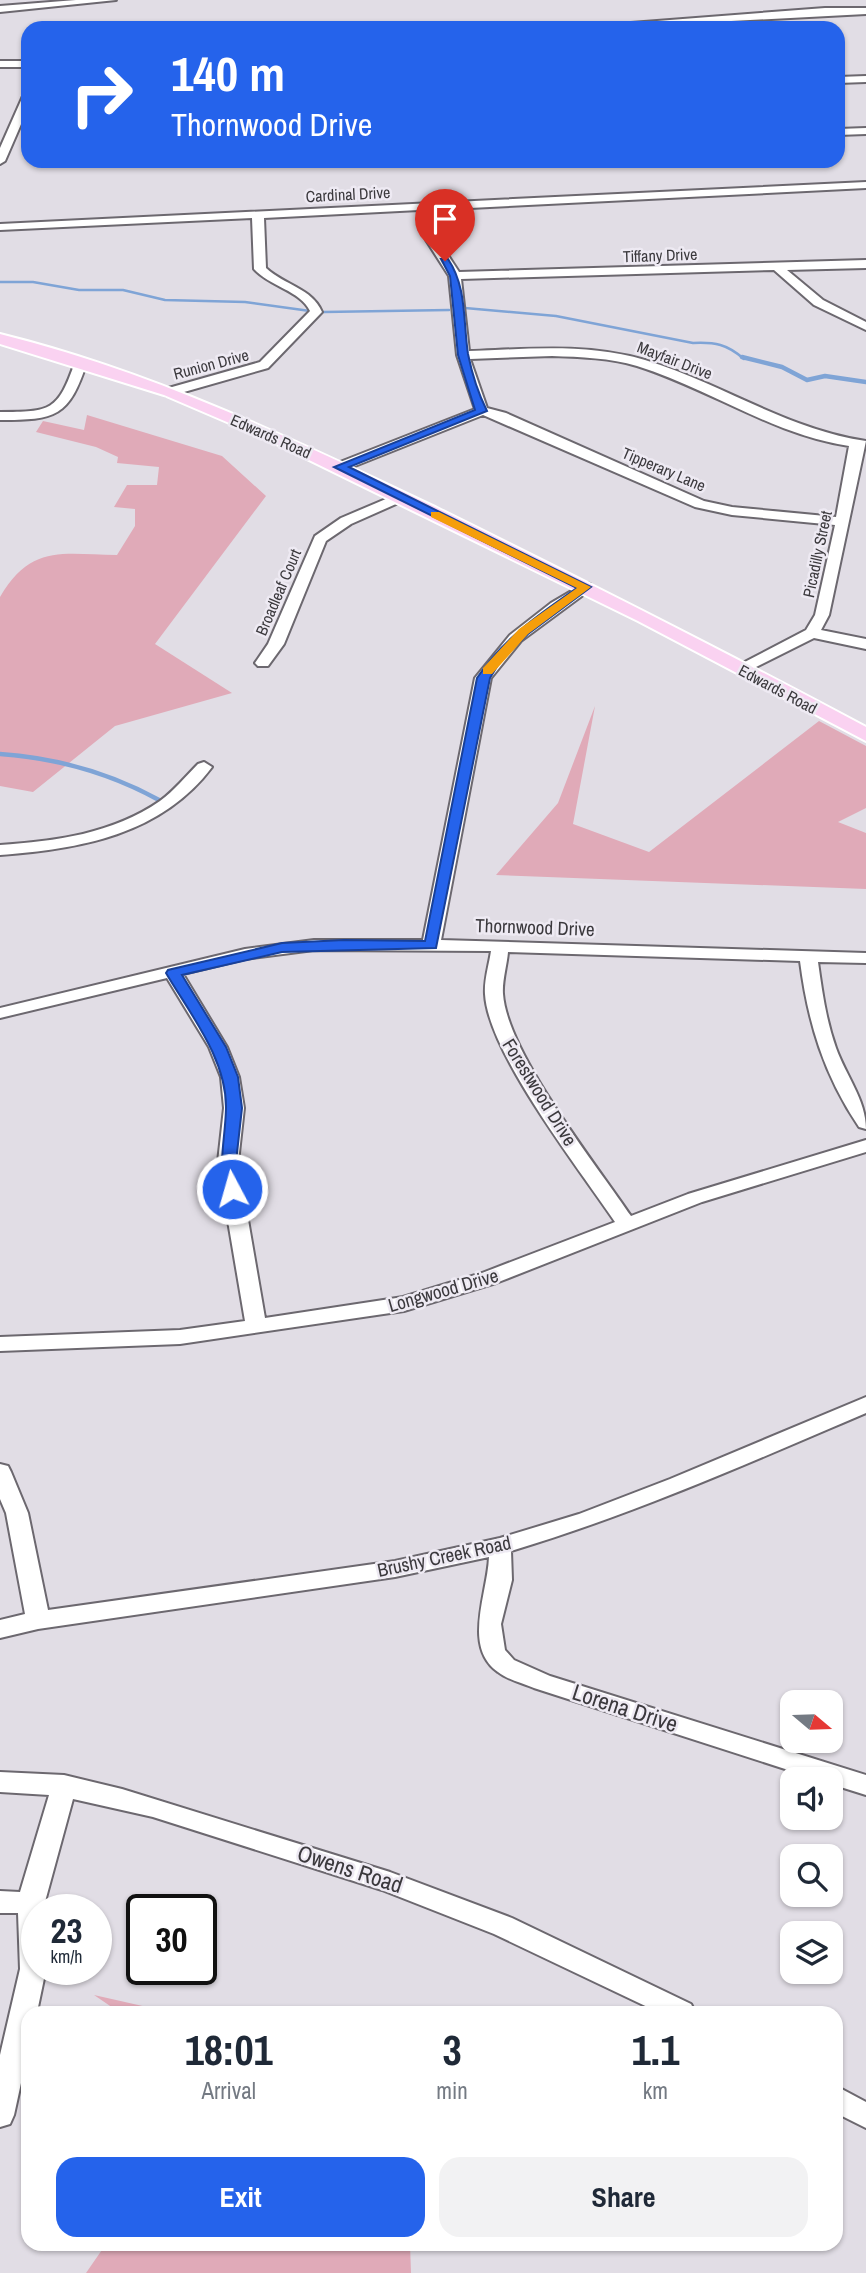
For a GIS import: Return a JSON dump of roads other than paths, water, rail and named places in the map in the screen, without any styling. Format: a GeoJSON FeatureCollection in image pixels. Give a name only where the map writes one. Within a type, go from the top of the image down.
{"type":"FeatureCollection","features":[{"type":"Feature","properties":{"kind":"main road","name":"Edwards Road"},"geometry":{"type":"LineString","coordinates":[[0,339],[81,362],[170,392],[268,433],[585,587],[866,735]]}},
{"type":"Feature","properties":{"kind":"street"},"geometry":{"type":"LineString","coordinates":[[0,9],[111,0]]}},
{"type":"Feature","properties":{"kind":"street"},"geometry":{"type":"LineString","coordinates":[[756,21],[866,10]]}},
{"type":"Feature","properties":{"kind":"street"},"geometry":{"type":"LineString","coordinates":[[0,64],[21,64]]}},
{"type":"Feature","properties":{"kind":"street"},"geometry":{"type":"LineString","coordinates":[[845,80],[866,79]]}},
{"type":"Feature","properties":{"kind":"street"},"geometry":{"type":"LineString","coordinates":[[0,124],[21,125]]}},
{"type":"Feature","properties":{"kind":"street"},"geometry":{"type":"LineString","coordinates":[[0,161],[21,127]]}},
{"type":"Feature","properties":{"kind":"street"},"geometry":{"type":"LineString","coordinates":[[845,132],[866,131]]}},
{"type":"Feature","properties":{"kind":"street","name":"Cardinal Drive"},"geometry":{"type":"LineString","coordinates":[[0,227],[866,185]]}},
{"type":"Feature","properties":{"kind":"street"},"geometry":{"type":"LineString","coordinates":[[340,467],[481,411],[472,392],[463,355],[455,276],[432,240],[424,206]]}},
{"type":"Feature","properties":{"kind":"street","name":"Runion Drive"},"geometry":{"type":"LineString","coordinates":[[170,392],[264,365],[316,312],[312,300],[271,279],[260,270],[258,213]]}},
{"type":"Feature","properties":{"kind":"street","name":"Tiffany Drive"},"geometry":{"type":"LineString","coordinates":[[455,276],[866,264]]}},
{"type":"Feature","properties":{"kind":"street"},"geometry":{"type":"LineString","coordinates":[[778,267],[790,282],[817,303],[866,326]]}},
{"type":"Feature","properties":{"kind":"street","name":"Mayfair Drive"},"geometry":{"type":"LineString","coordinates":[[463,355],[567,353],[628,360],[820,437],[861,444]]}},
{"type":"Feature","properties":{"kind":"street"},"geometry":{"type":"LineString","coordinates":[[0,416],[31,415],[61,405],[68,398],[81,362]]}},
{"type":"Feature","properties":{"kind":"street","name":"Tipperary Lane"},"geometry":{"type":"LineString","coordinates":[[481,411],[500,416],[700,505],[732,511],[842,522]]}},
{"type":"Feature","properties":{"kind":"street","name":"Picadilly Street"},"geometry":{"type":"LineString","coordinates":[[812,632],[821,615],[861,444]]}},
{"type":"Feature","properties":{"kind":"street","name":"Broadleaf Court"},"geometry":{"type":"LineString","coordinates":[[263,663],[276,644],[320,539],[346,521],[400,497]]}},
{"type":"Feature","properties":{"kind":"street"},"geometry":{"type":"LineString","coordinates":[[431,945],[483,678],[496,658],[523,631],[585,587]]}},
{"type":"Feature","properties":{"kind":"street"},"geometry":{"type":"LineString","coordinates":[[742,670],[812,632],[866,644]]}},
{"type":"Feature","properties":{"kind":"street"},"geometry":{"type":"LineString","coordinates":[[0,850],[75,841],[134,823],[171,800],[204,767]]}},
{"type":"Feature","properties":{"kind":"street","name":"Thornwood Drive"},"geometry":{"type":"LineString","coordinates":[[0,1013],[282,948],[344,944],[500,946],[866,958]]}},
{"type":"Feature","properties":{"kind":"street","name":"Forestwood Drive"},"geometry":{"type":"LineString","coordinates":[[500,946],[494,994],[503,1032],[520,1067],[626,1224]]}},
{"type":"Feature","properties":{"kind":"street"},"geometry":{"type":"LineString","coordinates":[[808,956],[823,1042],[842,1087],[866,1123]]}},
{"type":"Feature","properties":{"kind":"street"},"geometry":{"type":"LineString","coordinates":[[173,973],[218,1047],[230,1077],[234,1108],[228,1162],[256,1326]]}},
{"type":"Feature","properties":{"kind":"street","name":"Longwood Drive"},"geometry":{"type":"LineString","coordinates":[[0,1343],[127,1340],[373,1310],[433,1297],[746,1181],[866,1146]]}},
{"type":"Feature","properties":{"kind":"street","name":"Brushy Creek Road"},"geometry":{"type":"LineString","coordinates":[[0,1629],[38,1619],[395,1569],[500,1546],[587,1520],[652,1495],[866,1404]]}},
{"type":"Feature","properties":{"kind":"street"},"geometry":{"type":"LineString","coordinates":[[0,1472],[17,1513],[38,1619]]}},
{"type":"Feature","properties":{"kind":"street","name":"Lorena Drive"},"geometry":{"type":"LineString","coordinates":[[500,1546],[500,1580],[490,1635],[494,1653],[506,1666],[542,1682],[866,1784]]}},
{"type":"Feature","properties":{"kind":"street","name":"Owens Road"},"geometry":{"type":"LineString","coordinates":[[0,1782],[64,1785],[209,1824],[391,1882],[552,1948],[670,2006]]}},
{"type":"Feature","properties":{"kind":"street"},"geometry":{"type":"LineString","coordinates":[[33,1894],[64,1785]]}},
{"type":"Feature","properties":{"kind":"street"},"geometry":{"type":"LineString","coordinates":[[0,1902],[21,1903]]}},
{"type":"Feature","properties":{"kind":"street"},"geometry":{"type":"LineString","coordinates":[[25,2006],[29,1985]]}},
{"type":"Feature","properties":{"kind":"street"},"geometry":{"type":"LineString","coordinates":[[0,2115],[21,2022]]}},
{"type":"Feature","properties":{"kind":"street"},"geometry":{"type":"LineString","coordinates":[[843,2102],[866,2116]]}},
{"type":"Feature","properties":{"kind":"waterway"},"geometry":{"type":"LineString","coordinates":[[0,282],[33,282],[79,290],[123,290],[165,300],[245,302],[310,311]]}},
{"type":"Feature","properties":{"kind":"waterway"},"geometry":{"type":"LineString","coordinates":[[465,308],[556,316],[693,343],[714,344],[726,347],[744,359]]}},
{"type":"Feature","properties":{"kind":"waterway"},"geometry":{"type":"LineString","coordinates":[[324,312],[449,310]]}},
{"type":"Feature","properties":{"kind":"waterway"},"geometry":{"type":"LineString","coordinates":[[742,357],[782,367],[807,380],[825,376],[866,382]]}},
{"type":"Feature","properties":{"kind":"waterway"},"geometry":{"type":"LineString","coordinates":[[0,754],[42,759],[82,768],[159,800]]}}]}
